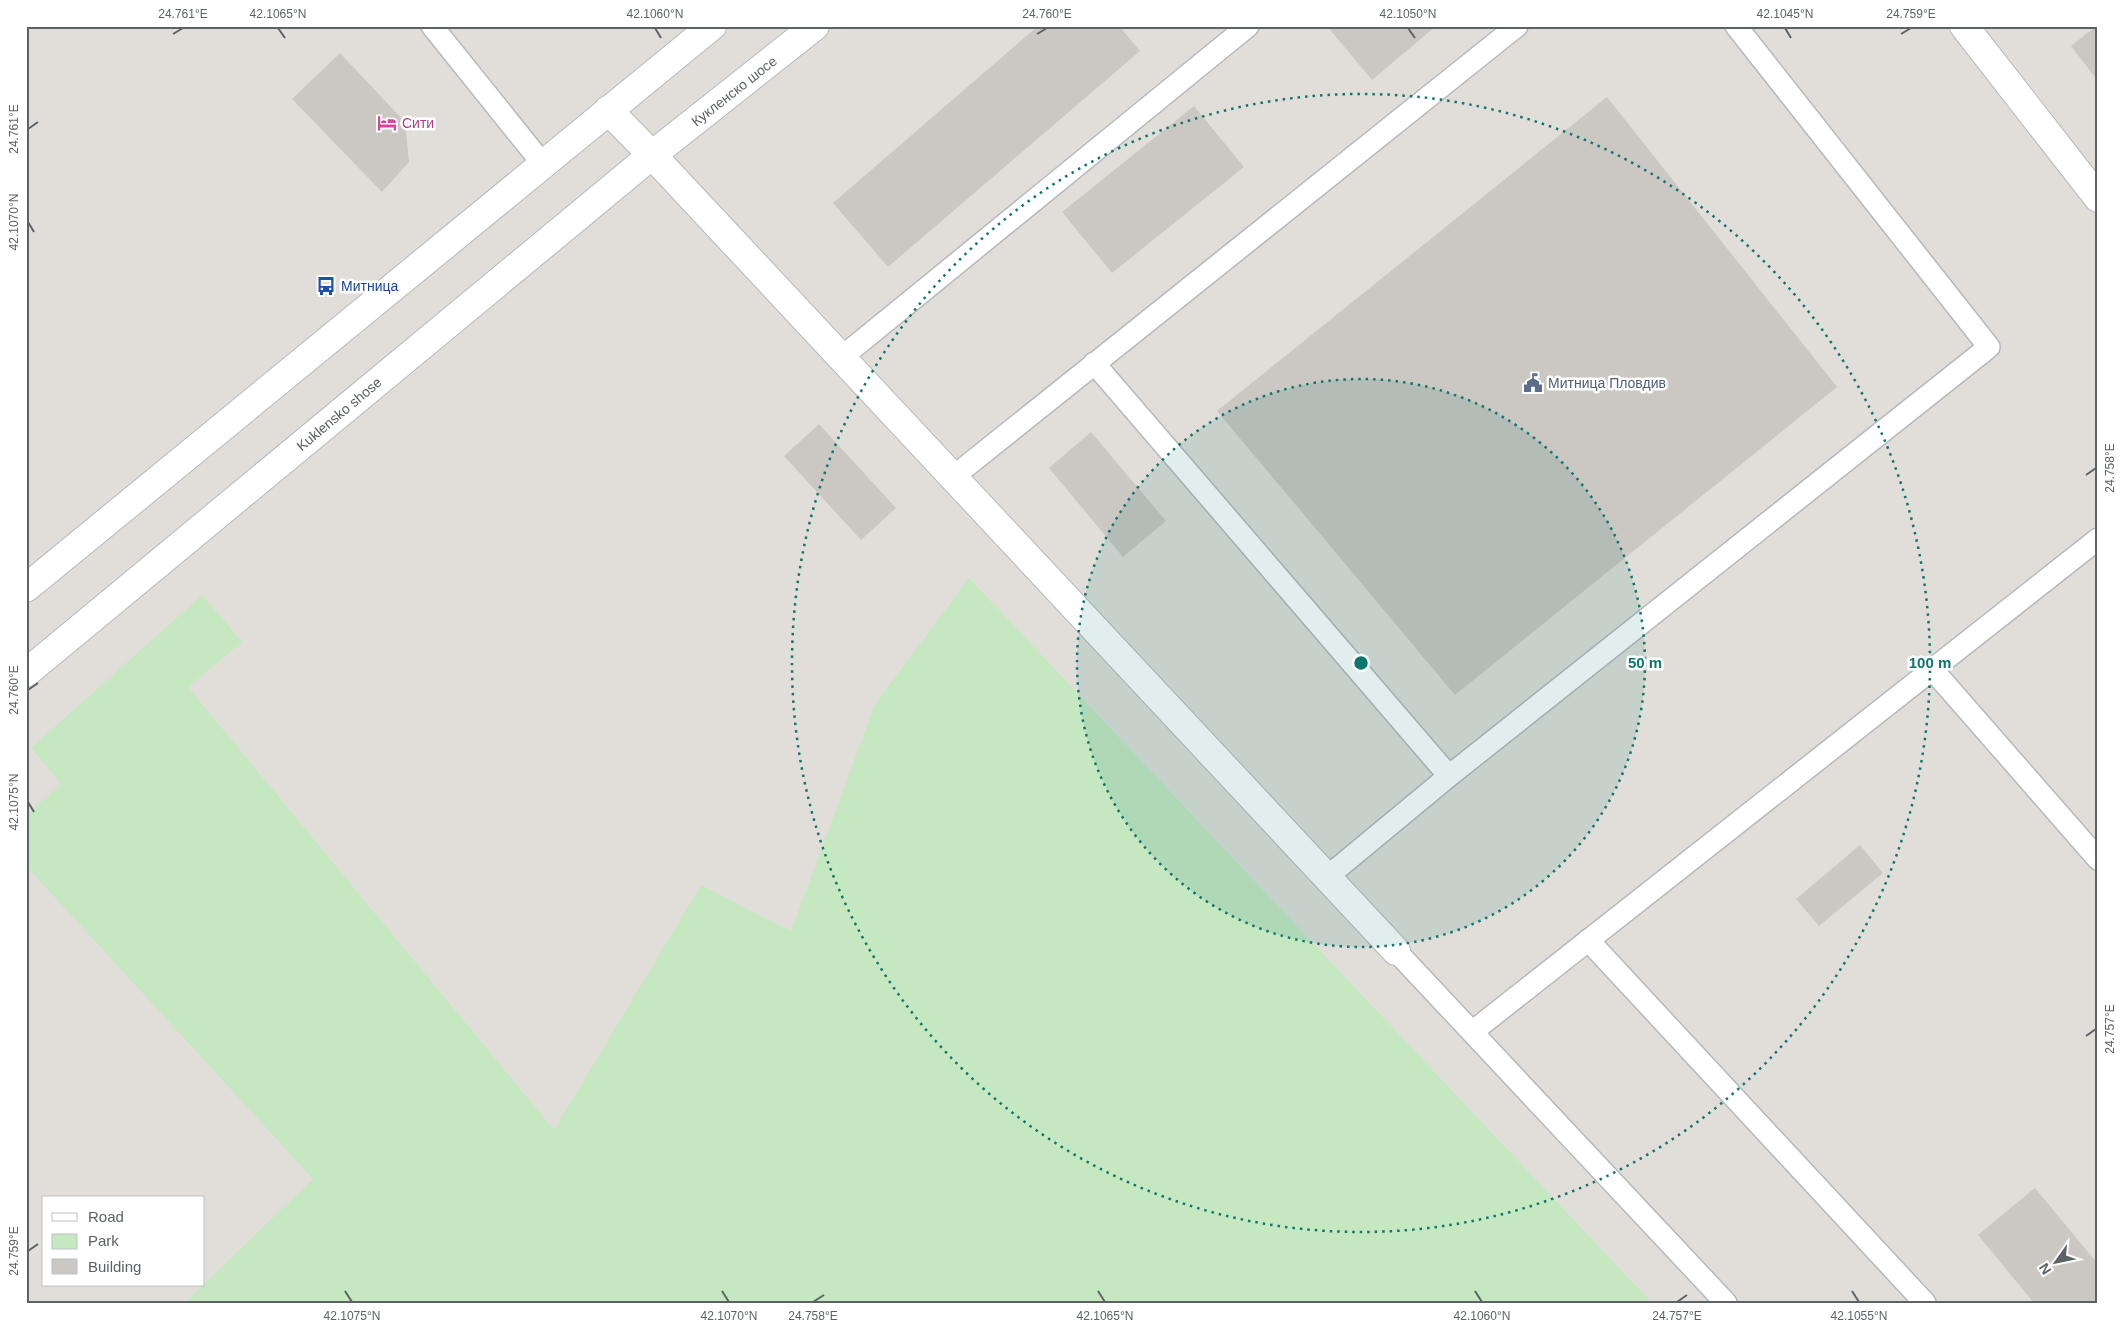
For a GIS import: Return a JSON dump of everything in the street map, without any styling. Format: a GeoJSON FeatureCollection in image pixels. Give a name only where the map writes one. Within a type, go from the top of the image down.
{"type":"FeatureCollection","features":[{"type":"Feature","properties":{"kind":"main road"},"geometry":{"type":"LineString","coordinates":[[26,588],[712,26]]}},
{"type":"Feature","properties":{"kind":"main road","name":"Кукленско шосе"},"geometry":{"type":"LineString","coordinates":[[652,155],[815,26]]}},
{"type":"Feature","properties":{"kind":"main road"},"geometry":{"type":"LineString","coordinates":[[1964,26],[2098,198]]}},
{"type":"Feature","properties":{"kind":"main road"},"geometry":{"type":"LineString","coordinates":[[608,110],[842,357],[1396,951]]}},
{"type":"Feature","properties":{"kind":"main road","name":"Kuklensko shose"},"geometry":{"type":"LineString","coordinates":[[26,673],[652,155]]}},
{"type":"Feature","properties":{"kind":"lane"},"geometry":{"type":"LineString","coordinates":[[432,26],[542,164]]}},
{"type":"Feature","properties":{"kind":"lane"},"geometry":{"type":"LineString","coordinates":[[842,357],[1248,26]]}},
{"type":"Feature","properties":{"kind":"lane"},"geometry":{"type":"LineString","coordinates":[[953,477],[1517,26]]}},
{"type":"Feature","properties":{"kind":"lane"},"geometry":{"type":"LineString","coordinates":[[1327,877],[1449,776],[1989,347],[1736,26]]}},
{"type":"Feature","properties":{"kind":"lane"},"geometry":{"type":"LineString","coordinates":[[1094,363],[1449,776]]}},
{"type":"Feature","properties":{"kind":"lane"},"geometry":{"type":"LineString","coordinates":[[1472,1032],[2098,539]]}},
{"type":"Feature","properties":{"kind":"lane"},"geometry":{"type":"LineString","coordinates":[[1932,669],[2098,859]]}},
{"type":"Feature","properties":{"kind":"lane"},"geometry":{"type":"LineString","coordinates":[[1588,940],[1925,1303]]}},
{"type":"Feature","properties":{"kind":"lane"},"geometry":{"type":"LineString","coordinates":[[1396,951],[1726,1303]]}},
{"type":"Feature","properties":{"kind":"shaded area"},"geometry":{"type":"Polygon","coordinates":[[[26,26],[2098,26],[2098,1303],[26,1303],[26,26]]]}},
{"type":"Feature","properties":{"kind":"green space"},"geometry":{"type":"Polygon","coordinates":[[[969,578],[1652,1303],[184,1303],[202,1286],[205,1286],[205,1283],[313,1179],[26,866],[26,815],[61,784],[31,748],[202,595],[242,642],[188,687],[554,1130],[701,885],[791,931],[875,704],[969,578]]]}},
{"type":"Feature","properties":{"kind":"building"},"geometry":{"type":"Polygon","coordinates":[[[1038,26],[1119,26],[1140,51],[888,267],[833,203],[1038,26]]]}},
{"type":"Feature","properties":{"kind":"building"},"geometry":{"type":"Polygon","coordinates":[[[1327,26],[1436,26],[1372,80],[1327,26]]]}},
{"type":"Feature","properties":{"kind":"building"},"geometry":{"type":"Polygon","coordinates":[[[2098,26],[2098,81],[2071,46],[2098,26]]]}},
{"type":"Feature","properties":{"kind":"building"},"geometry":{"type":"Polygon","coordinates":[[[340,53],[405,122],[409,162],[382,192],[292,99],[340,53]]]}},
{"type":"Feature","properties":{"kind":"building","name":"Митница Пловдив"},"geometry":{"type":"Polygon","coordinates":[[[1607,97],[1837,387],[1455,695],[1217,411],[1607,97]]]}},
{"type":"Feature","properties":{"kind":"building"},"geometry":{"type":"Polygon","coordinates":[[[1194,106],[1244,167],[1112,273],[1062,212],[1194,106]]]}},
{"type":"Feature","properties":{"kind":"building"},"geometry":{"type":"Polygon","coordinates":[[[819,424],[896,508],[861,540],[784,456],[819,424]]]}},
{"type":"Feature","properties":{"kind":"building"},"geometry":{"type":"Polygon","coordinates":[[[1091,432],[1166,521],[1123,557],[1049,468],[1091,432]]]}},
{"type":"Feature","properties":{"kind":"building"},"geometry":{"type":"Polygon","coordinates":[[[1860,845],[1883,873],[1819,926],[1796,899],[1860,845]]]}},
{"type":"Feature","properties":{"kind":"building"},"geometry":{"type":"Polygon","coordinates":[[[2035,1188],[2098,1264],[2098,1303],[2034,1303],[1978,1235],[2035,1188]]]}},
{"type":"Feature","properties":{"kind":"place","name":"Сити"},"geometry":{"type":"Point","coordinates":[387,123]}},
{"type":"Feature","properties":{"kind":"place","name":"Митница"},"geometry":{"type":"Point","coordinates":[326,286]}},
{"type":"Feature","properties":{"kind":"place","name":"Митница Пловдив"},"geometry":{"type":"Point","coordinates":[1533,383]}}]}
